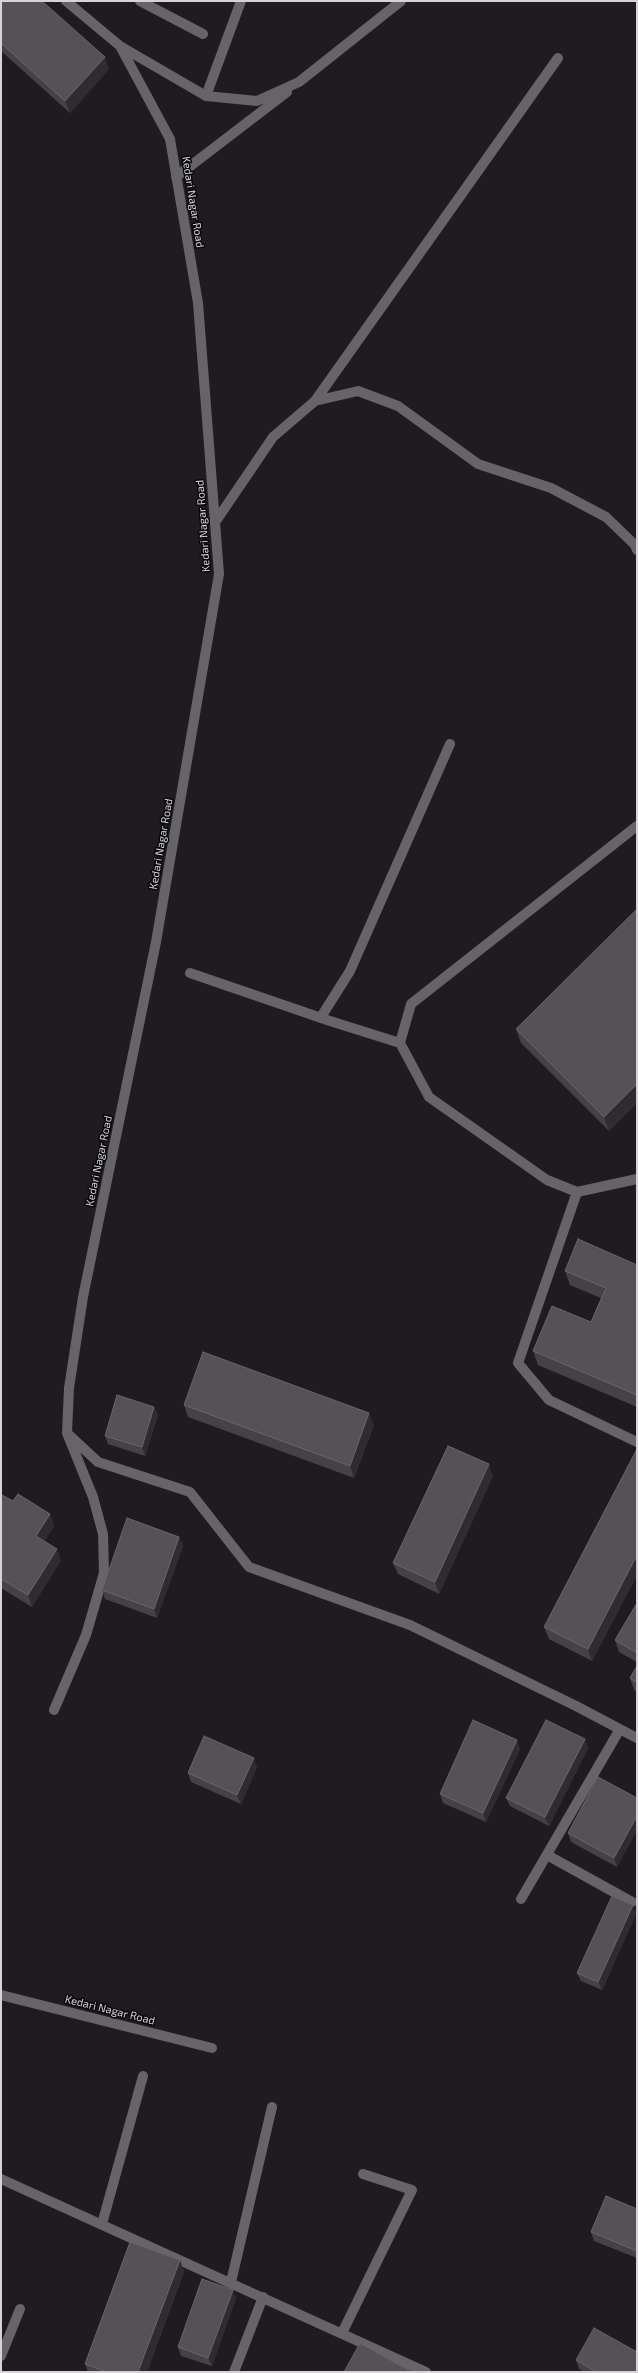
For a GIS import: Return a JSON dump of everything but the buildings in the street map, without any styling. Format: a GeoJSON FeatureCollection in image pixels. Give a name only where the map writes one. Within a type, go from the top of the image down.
{"type":"FeatureCollection","features":[{"type":"Feature","properties":{"kind":"street","name":"Kedari Nagar Road"},"geometry":{"type":"LineString","coordinates":[[54,1710],[86,1635],[104,1573],[103,1534],[93,1498],[67,1433],[69,1388],[84,1297],[156,942],[219,574],[198,304],[170,139],[120,46],[66,1]]}},
{"type":"Feature","properties":{"kind":"street"},"geometry":{"type":"LineString","coordinates":[[140,1],[203,34]]}},
{"type":"Feature","properties":{"kind":"street"},"geometry":{"type":"LineString","coordinates":[[206,96],[241,1]]}},
{"type":"Feature","properties":{"kind":"street"},"geometry":{"type":"LineString","coordinates":[[176,177],[401,1]]}},
{"type":"Feature","properties":{"kind":"street"},"geometry":{"type":"LineString","coordinates":[[120,46],[206,96],[257,101],[299,82]]}},
{"type":"Feature","properties":{"kind":"street"},"geometry":{"type":"LineString","coordinates":[[216,521],[273,437],[315,401],[558,58]]}},
{"type":"Feature","properties":{"kind":"street"},"geometry":{"type":"LineString","coordinates":[[315,401],[358,391],[398,406],[478,464],[551,488],[606,517],[635,545],[637,550]]}},
{"type":"Feature","properties":{"kind":"street"},"geometry":{"type":"LineString","coordinates":[[321,1017],[350,971],[450,744]]}},
{"type":"Feature","properties":{"kind":"street"},"geometry":{"type":"LineString","coordinates":[[400,1043],[411,1004],[637,826]]}},
{"type":"Feature","properties":{"kind":"street"},"geometry":{"type":"LineString","coordinates":[[190,973],[400,1043],[430,1097],[547,1180],[577,1192],[637,1179]]}},
{"type":"Feature","properties":{"kind":"street"},"geometry":{"type":"LineString","coordinates":[[577,1192],[518,1363],[549,1400],[637,1442]]}},
{"type":"Feature","properties":{"kind":"street"},"geometry":{"type":"LineString","coordinates":[[67,1433],[98,1462],[190,1492],[249,1567],[410,1625],[637,1738]]}},
{"type":"Feature","properties":{"kind":"street"},"geometry":{"type":"LineString","coordinates":[[521,1899],[620,1729]]}},
{"type":"Feature","properties":{"kind":"street"},"geometry":{"type":"LineString","coordinates":[[547,1855],[632,1902]]}},
{"type":"Feature","properties":{"kind":"street","name":"Kedari Nagar Road"},"geometry":{"type":"LineString","coordinates":[[1,1995],[212,2048]]}},
{"type":"Feature","properties":{"kind":"street"},"geometry":{"type":"LineString","coordinates":[[102,2224],[143,2076]]}},
{"type":"Feature","properties":{"kind":"street"},"geometry":{"type":"LineString","coordinates":[[231,2282],[272,2107]]}},
{"type":"Feature","properties":{"kind":"street"},"geometry":{"type":"LineString","coordinates":[[342,2333],[412,2190],[363,2174]]}},
{"type":"Feature","properties":{"kind":"street"},"geometry":{"type":"LineString","coordinates":[[1,2179],[231,2282],[426,2372]]}},
{"type":"Feature","properties":{"kind":"street"},"geometry":{"type":"LineString","coordinates":[[234,2372],[263,2297]]}},
{"type":"Feature","properties":{"kind":"street"},"geometry":{"type":"LineString","coordinates":[[1,2356],[20,2309]]}}]}
